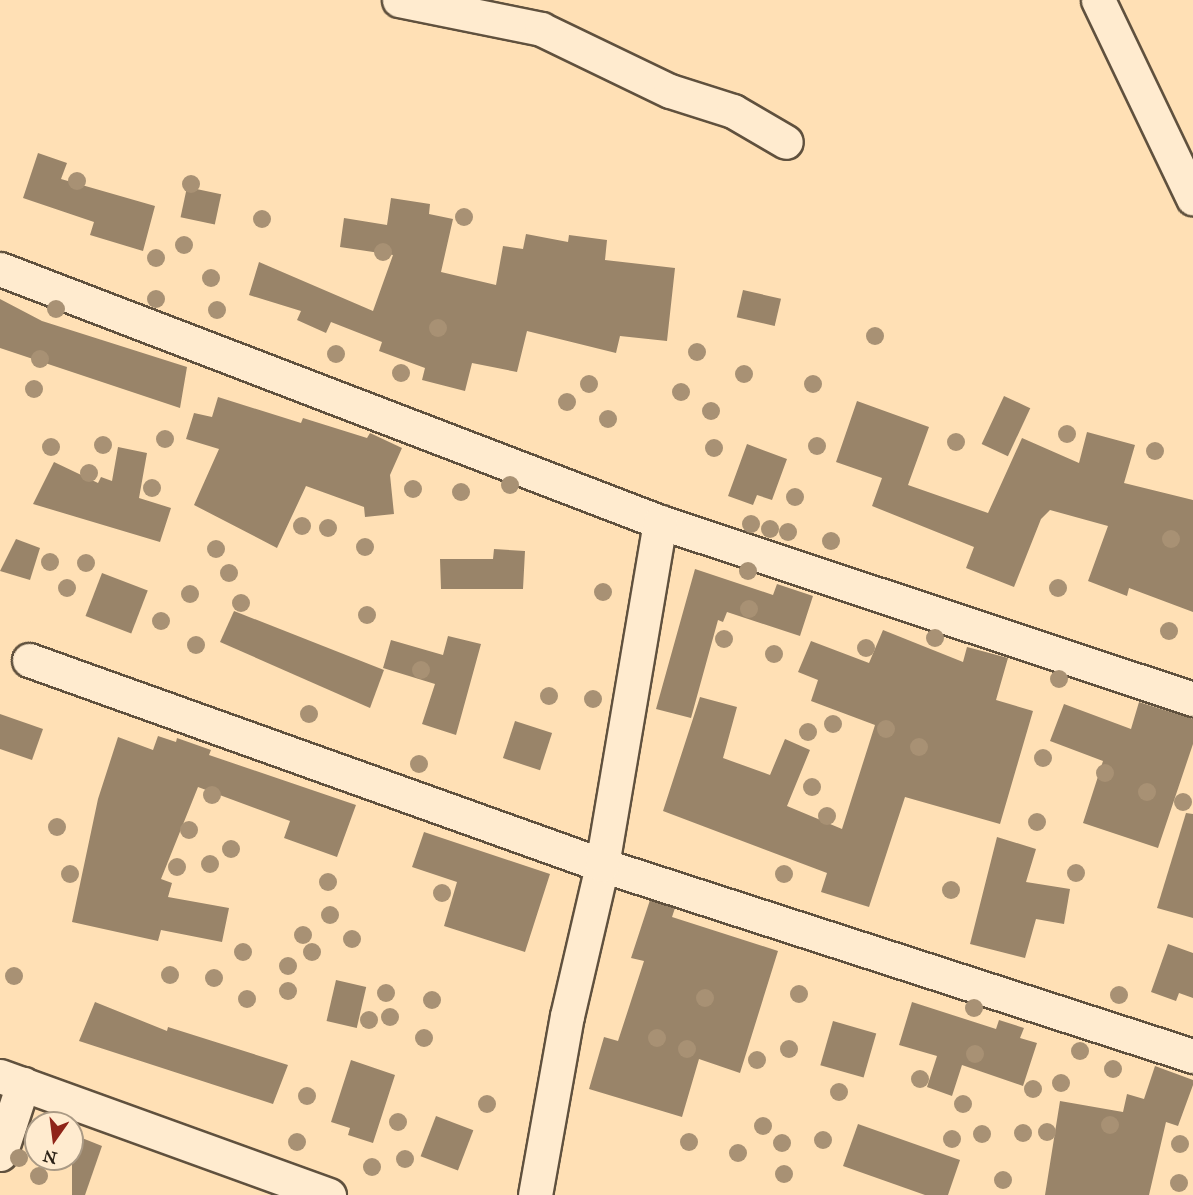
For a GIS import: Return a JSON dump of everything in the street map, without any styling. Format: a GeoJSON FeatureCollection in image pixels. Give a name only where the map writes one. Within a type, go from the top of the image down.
{"type":"FeatureCollection","features":[{"type":"Feature","properties":{"kind":"street"},"geometry":{"type":"LineString","coordinates":[[399,0],[541,28],[670,91],[733,111],[786,142]]}},
{"type":"Feature","properties":{"kind":"street"},"geometry":{"type":"LineString","coordinates":[[1098,0],[1193,198]]}},
{"type":"Feature","properties":{"kind":"street"},"geometry":{"type":"LineString","coordinates":[[0,269],[660,522],[1193,699]]}},
{"type":"Feature","properties":{"kind":"street"},"geometry":{"type":"LineString","coordinates":[[535,1195],[567,1016],[602,865],[660,522]]}},
{"type":"Feature","properties":{"kind":"street"},"geometry":{"type":"LineString","coordinates":[[29,660],[602,865],[1193,1056]]}},
{"type":"Feature","properties":{"kind":"street"},"geometry":{"type":"LineString","coordinates":[[0,1154],[11,1080],[329,1195]]}},
{"type":"Feature","properties":{"kind":"building"},"geometry":{"type":"Polygon","coordinates":[[[38,153],[67,163],[61,179],[155,206],[143,251],[90,235],[94,222],[23,198],[38,153]]]}},
{"type":"Feature","properties":{"kind":"building"},"geometry":{"type":"Polygon","coordinates":[[[187,187],[221,194],[215,225],[181,217],[187,187]]]}},
{"type":"Feature","properties":{"kind":"building"},"geometry":{"type":"Polygon","coordinates":[[[391,198],[430,204],[429,214],[453,219],[441,272],[496,285],[503,246],[523,249],[526,234],[568,242],[569,235],[607,240],[605,260],[675,268],[667,341],[620,336],[616,353],[527,331],[517,372],[472,363],[465,391],[422,380],[425,368],[379,351],[382,342],[331,322],[326,333],[297,320],[301,311],[249,295],[259,262],[373,311],[393,255],[340,247],[344,218],[387,225],[391,198]]]}},
{"type":"Feature","properties":{"kind":"building"},"geometry":{"type":"Polygon","coordinates":[[[743,290],[781,299],[775,326],[737,317],[743,290]]]}},
{"type":"Feature","properties":{"kind":"building"},"geometry":{"type":"Polygon","coordinates":[[[0,299],[42,321],[187,367],[180,408],[0,348],[0,299]]]}},
{"type":"Feature","properties":{"kind":"building"},"geometry":{"type":"Polygon","coordinates":[[[1004,396],[1030,408],[1008,456],[982,444],[1004,396]]]}},
{"type":"Feature","properties":{"kind":"building"},"geometry":{"type":"Polygon","coordinates":[[[218,397],[301,423],[303,418],[367,438],[370,433],[402,448],[390,475],[394,514],[365,517],[364,507],[306,486],[277,548],[194,505],[219,449],[186,439],[194,413],[212,417],[218,397]]]}},
{"type":"Feature","properties":{"kind":"building"},"geometry":{"type":"Polygon","coordinates":[[[857,401],[929,427],[908,485],[988,513],[1022,438],[1079,463],[1087,432],[1135,445],[1124,483],[1193,500],[1193,612],[1129,588],[1127,596],[1088,581],[1108,526],[1050,510],[1041,519],[1014,587],[966,568],[974,547],[872,506],[882,478],[836,462],[857,401]]]}},
{"type":"Feature","properties":{"kind":"building"},"geometry":{"type":"Polygon","coordinates":[[[747,444],[787,459],[772,500],[757,495],[753,505],[728,496],[747,444]]]}},
{"type":"Feature","properties":{"kind":"building"},"geometry":{"type":"Polygon","coordinates":[[[118,447],[147,453],[139,498],[171,508],[160,542],[33,504],[54,462],[98,483],[101,477],[112,481],[118,447]]]}},
{"type":"Feature","properties":{"kind":"building"},"geometry":{"type":"Polygon","coordinates":[[[16,539],[40,548],[30,580],[0,571],[16,539]]]}},
{"type":"Feature","properties":{"kind":"building"},"geometry":{"type":"Polygon","coordinates":[[[494,549],[525,551],[523,589],[441,589],[440,559],[493,559],[494,549]]]}},
{"type":"Feature","properties":{"kind":"building"},"geometry":{"type":"Polygon","coordinates":[[[695,569],[773,595],[777,584],[813,596],[800,636],[727,612],[723,622],[718,620],[691,718],[656,709],[695,569]]]}},
{"type":"Feature","properties":{"kind":"building"},"geometry":{"type":"Polygon","coordinates":[[[102,573],[148,591],[131,634],[86,616],[102,573]]]}},
{"type":"Feature","properties":{"kind":"building"},"geometry":{"type":"Polygon","coordinates":[[[234,611],[384,670],[370,708],[220,642],[234,611]]]}},
{"type":"Feature","properties":{"kind":"building"},"geometry":{"type":"Polygon","coordinates":[[[883,630],[963,662],[967,647],[1008,658],[996,700],[1033,711],[1000,824],[905,797],[869,907],[821,892],[827,873],[663,811],[700,697],[737,707],[723,758],[770,775],[785,739],[810,750],[787,806],[842,829],[875,725],[811,701],[818,680],[798,672],[811,641],[869,663],[883,630]]]}},
{"type":"Feature","properties":{"kind":"building"},"geometry":{"type":"Polygon","coordinates":[[[448,636],[481,644],[456,735],[422,724],[435,684],[383,668],[391,640],[443,655],[448,636]]]}},
{"type":"Feature","properties":{"kind":"building"},"geometry":{"type":"Polygon","coordinates":[[[1139,702],[1193,719],[1193,744],[1158,848],[1083,823],[1103,761],[1050,741],[1064,704],[1131,729],[1139,702]]]}},
{"type":"Feature","properties":{"kind":"building"},"geometry":{"type":"Polygon","coordinates":[[[0,714],[43,729],[32,760],[0,749],[0,714]]]}},
{"type":"Feature","properties":{"kind":"building"},"geometry":{"type":"Polygon","coordinates":[[[515,721],[552,733],[540,770],[503,758],[515,721]]]}},
{"type":"Feature","properties":{"kind":"building"},"geometry":{"type":"Polygon","coordinates":[[[158,736],[176,742],[177,738],[211,750],[209,755],[356,805],[337,857],[284,838],[290,821],[198,787],[161,879],[172,883],[168,897],[229,908],[222,942],[161,930],[158,941],[72,922],[98,799],[118,737],[153,750],[158,736]]]}},
{"type":"Feature","properties":{"kind":"building"},"geometry":{"type":"Polygon","coordinates":[[[1186,813],[1193,814],[1193,918],[1157,908],[1186,813]]]}},
{"type":"Feature","properties":{"kind":"building"},"geometry":{"type":"Polygon","coordinates":[[[424,832],[550,874],[525,952],[444,926],[457,882],[412,867],[424,832]]]}},
{"type":"Feature","properties":{"kind":"building"},"geometry":{"type":"Polygon","coordinates":[[[997,837],[1036,849],[1026,882],[1070,889],[1064,924],[1036,919],[1025,958],[970,944],[997,837]]]}},
{"type":"Feature","properties":{"kind":"building"},"geometry":{"type":"Polygon","coordinates":[[[650,900],[675,908],[672,917],[778,951],[740,1073],[699,1059],[682,1117],[589,1089],[604,1037],[618,1041],[644,961],[631,958],[650,900]]]}},
{"type":"Feature","properties":{"kind":"building"},"geometry":{"type":"Polygon","coordinates":[[[1168,944],[1193,953],[1193,998],[1179,993],[1176,1001],[1151,992],[1168,944]]]}},
{"type":"Feature","properties":{"kind":"building"},"geometry":{"type":"Polygon","coordinates":[[[336,980],[366,987],[357,1028],[327,1021],[336,980]]]}},
{"type":"Feature","properties":{"kind":"building"},"geometry":{"type":"Polygon","coordinates":[[[95,1002],[167,1031],[168,1027],[288,1065],[273,1104],[79,1041],[95,1002]]]}},
{"type":"Feature","properties":{"kind":"building"},"geometry":{"type":"Polygon","coordinates":[[[912,1002],[996,1029],[999,1020],[1024,1028],[1020,1038],[1037,1043],[1023,1086],[962,1065],[952,1096],[927,1087],[937,1056],[899,1045],[912,1002]]]}},
{"type":"Feature","properties":{"kind":"building"},"geometry":{"type":"Polygon","coordinates":[[[833,1021],[876,1033],[864,1078],[820,1065],[833,1021]]]}},
{"type":"Feature","properties":{"kind":"building"},"geometry":{"type":"Polygon","coordinates":[[[351,1060],[395,1075],[373,1143],[348,1135],[350,1128],[331,1122],[351,1060]]]}},
{"type":"Feature","properties":{"kind":"building"},"geometry":{"type":"Polygon","coordinates":[[[1155,1066],[1193,1080],[1193,1085],[1178,1126],[1166,1122],[1149,1195],[1045,1195],[1060,1101],[1123,1112],[1127,1094],[1144,1099],[1155,1066]]]}},
{"type":"Feature","properties":{"kind":"building"},"geometry":{"type":"Polygon","coordinates":[[[436,1116],[473,1130],[458,1170],[421,1156],[436,1116]]]}},
{"type":"Feature","properties":{"kind":"building"},"geometry":{"type":"Polygon","coordinates":[[[858,1124],[960,1160],[948,1195],[925,1195],[843,1166],[858,1124]]]}},
{"type":"Feature","properties":{"kind":"building"},"geometry":{"type":"Polygon","coordinates":[[[84,1139],[102,1146],[85,1195],[72,1195],[72,1171],[84,1171],[84,1139]]]}}]}
